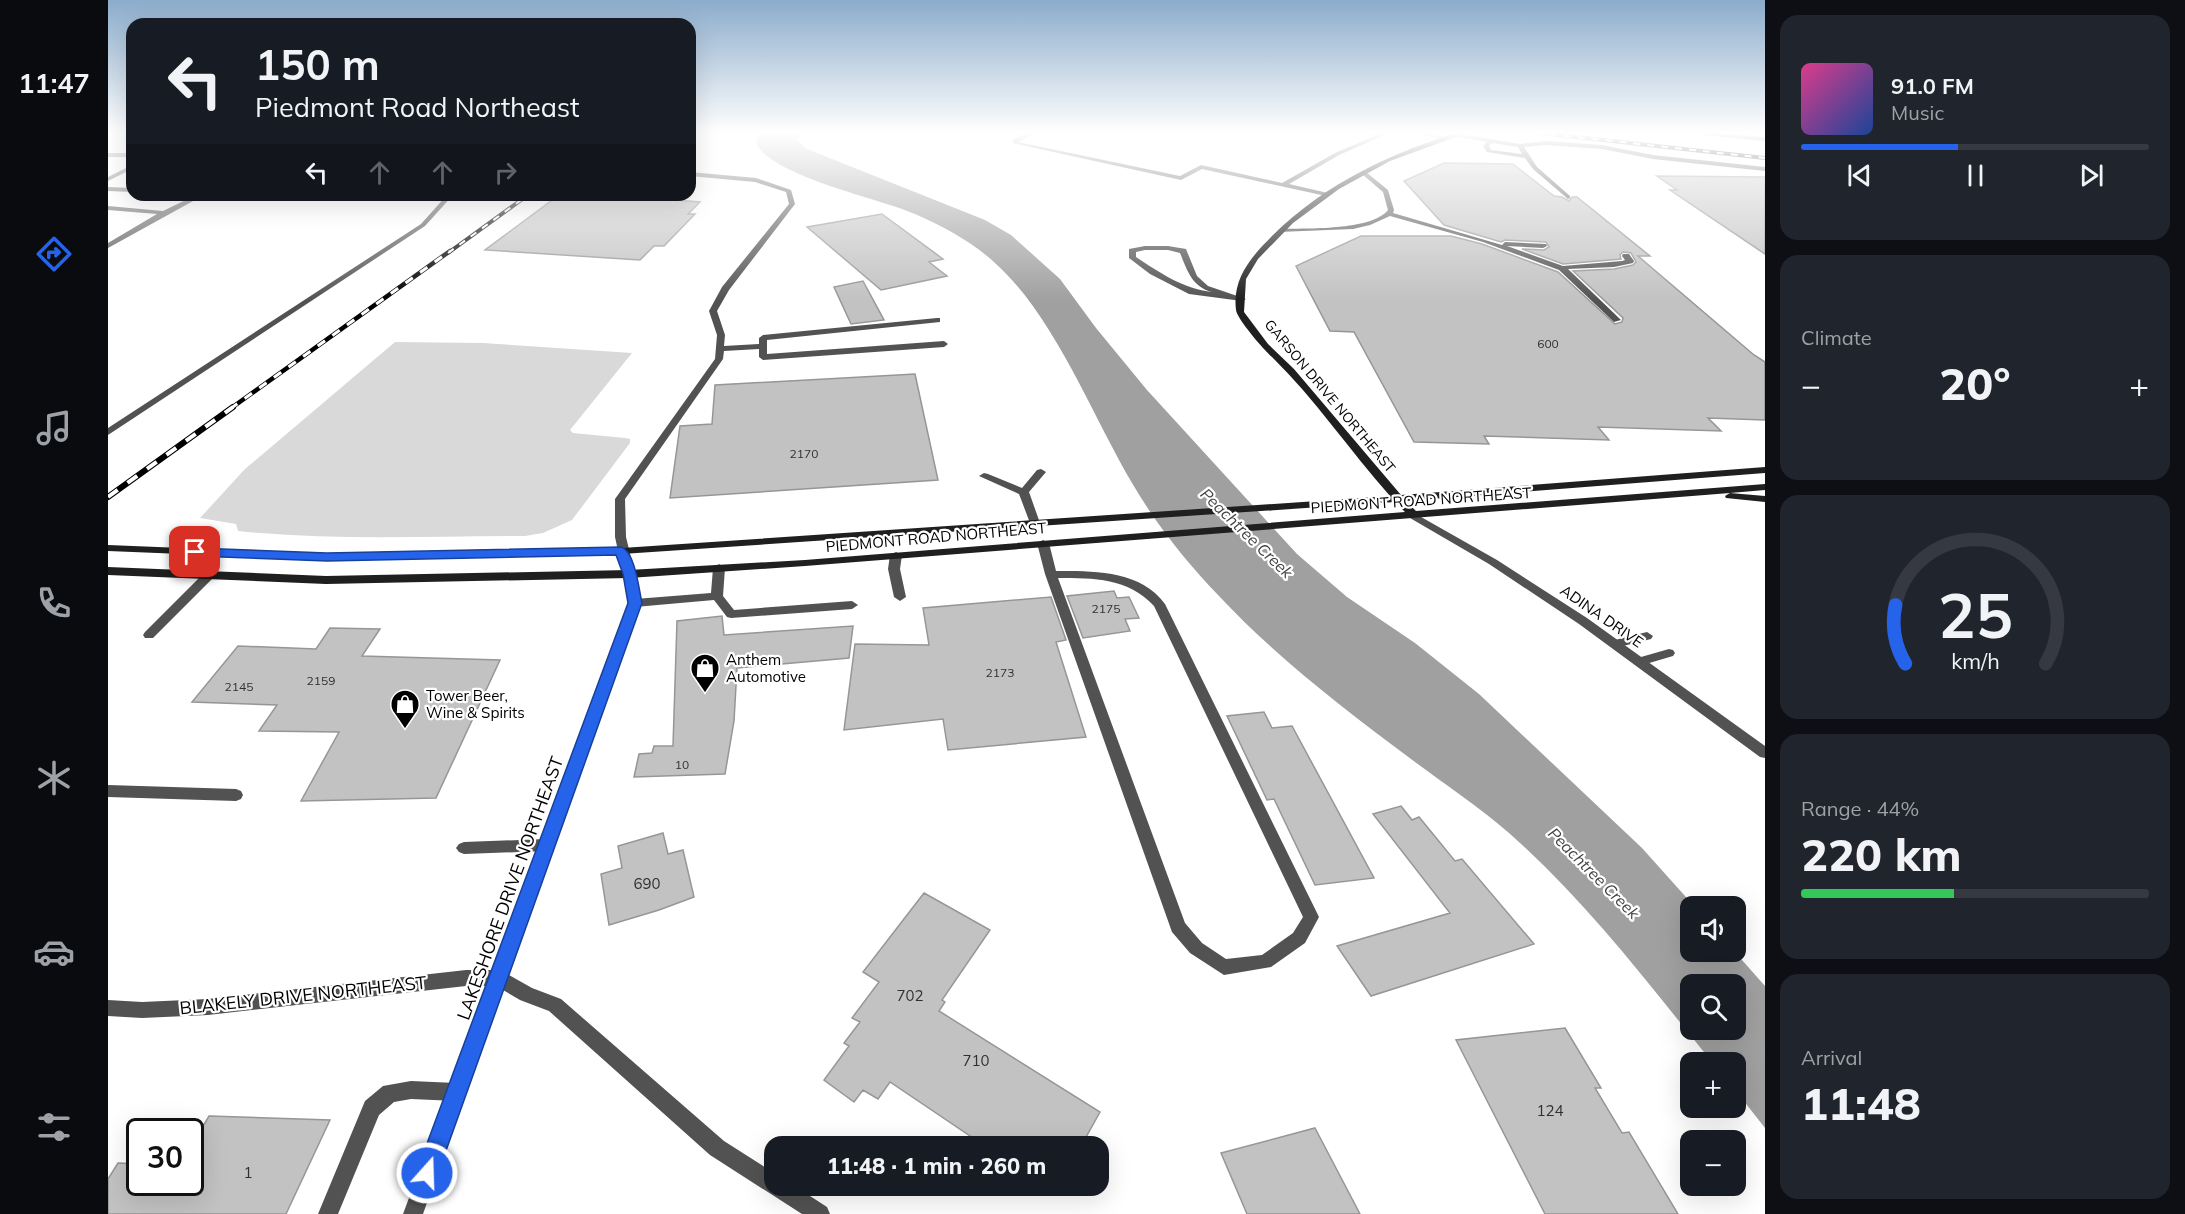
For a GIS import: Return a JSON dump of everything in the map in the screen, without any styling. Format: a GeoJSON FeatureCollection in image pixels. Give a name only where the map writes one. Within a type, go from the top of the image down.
{"type":"FeatureCollection","features":[{"type":"Feature","properties":{"kind":"main road","name":"GARSON DRIVE NORTHEAST"},"geometry":{"type":"LineString","coordinates":[[1337,188],[1326,194],[1280,231],[1258,255],[1244,276],[1240,312],[1265,346],[1291,371],[1414,516]]}},
{"type":"Feature","properties":{"kind":"main road","name":"PIEDMONT ROAD NORTHEAST"},"geometry":{"type":"LineString","coordinates":[[108,548],[327,557],[621,551],[794,541],[1765,470]]}},
{"type":"Feature","properties":{"kind":"main road","name":"PIEDMONT ROAD NORTHEAST"},"geometry":{"type":"LineString","coordinates":[[108,571],[326,580],[629,574],[1414,516],[1765,487]]}},
{"type":"Feature","properties":{"kind":"main road"},"geometry":{"type":"LineString","coordinates":[[1699,493],[1765,499]]}},
{"type":"Feature","properties":{"kind":"street"},"geometry":{"type":"LineString","coordinates":[[717,597],[635,603],[621,551],[618,522],[620,499],[719,359],[721,335],[713,312],[725,289],[792,204],[789,191],[779,188]]}},
{"type":"Feature","properties":{"kind":"street"},"geometry":{"type":"LineString","coordinates":[[1296,188],[1326,194]]}},
{"type":"Feature","properties":{"kind":"street"},"geometry":{"type":"LineString","coordinates":[[1381,188],[1386,192],[1391,210],[1389,214]]}},
{"type":"Feature","properties":{"kind":"street"},"geometry":{"type":"LineString","coordinates":[[1558,188],[1568,197]]}},
{"type":"Feature","properties":{"kind":"street"},"geometry":{"type":"LineString","coordinates":[[108,189],[126,189]]}},
{"type":"Feature","properties":{"kind":"street"},"geometry":{"type":"LineString","coordinates":[[108,246],[187,201]]}},
{"type":"Feature","properties":{"kind":"street"},"geometry":{"type":"LineString","coordinates":[[108,432],[423,225],[445,201]]}},
{"type":"Feature","properties":{"kind":"street"},"geometry":{"type":"LineString","coordinates":[[108,208],[164,213]]}},
{"type":"Feature","properties":{"kind":"street"},"geometry":{"type":"LineString","coordinates":[[1280,231],[1334,229],[1373,221],[1389,214],[1413,220],[1429,229],[1461,239],[1543,246]]}},
{"type":"Feature","properties":{"kind":"street"},"geometry":{"type":"LineString","coordinates":[[1489,243],[1562,268],[1617,320]]}},
{"type":"Feature","properties":{"kind":"street"},"geometry":{"type":"LineString","coordinates":[[1145,248],[1168,248],[1183,251],[1194,277],[1205,288],[1242,299],[1192,292],[1153,272],[1133,258],[1132,251],[1145,248]]}},
{"type":"Feature","properties":{"kind":"street"},"geometry":{"type":"LineString","coordinates":[[1562,268],[1621,264],[1630,261],[1626,256]]}},
{"type":"Feature","properties":{"kind":"street"},"geometry":{"type":"LineString","coordinates":[[937,320],[763,338],[763,357],[944,344]]}},
{"type":"Feature","properties":{"kind":"street"},"geometry":{"type":"LineString","coordinates":[[720,349],[763,346]]}},
{"type":"Feature","properties":{"kind":"street"},"geometry":{"type":"LineString","coordinates":[[1024,492],[1041,472]]}},
{"type":"Feature","properties":{"kind":"street"},"geometry":{"type":"LineString","coordinates":[[984,476],[1024,492],[1035,523]]}},
{"type":"Feature","properties":{"kind":"street","name":"ADINA DRIVE"},"geometry":{"type":"LineString","coordinates":[[1414,516],[1493,562],[1615,644],[1765,753]]}},
{"type":"Feature","properties":{"kind":"street"},"geometry":{"type":"LineString","coordinates":[[1043,543],[1051,574],[1178,927],[1196,948],[1224,967],[1265,962],[1299,938],[1311,917],[1159,604],[1149,591],[1109,576],[1051,574]]}},
{"type":"Feature","properties":{"kind":"street"},"geometry":{"type":"LineString","coordinates":[[896,555],[894,569],[900,597]]}},
{"type":"Feature","properties":{"kind":"street"},"geometry":{"type":"LineString","coordinates":[[719,568],[717,597],[732,614],[852,605]]}},
{"type":"Feature","properties":{"kind":"street"},"geometry":{"type":"LineString","coordinates":[[149,634],[209,575]]}},
{"type":"Feature","properties":{"kind":"street","name":"LAKESHORE DRIVE NORTHEAST"},"geometry":{"type":"LineString","coordinates":[[413,1214],[635,603]]}},
{"type":"Feature","properties":{"kind":"street"},"geometry":{"type":"LineString","coordinates":[[1615,644],[1647,636]]}},
{"type":"Feature","properties":{"kind":"street"},"geometry":{"type":"LineString","coordinates":[[1640,662],[1669,652]]}},
{"type":"Feature","properties":{"kind":"street"},"geometry":{"type":"LineString","coordinates":[[108,791],[236,795]]}},
{"type":"Feature","properties":{"kind":"street"},"geometry":{"type":"LineString","coordinates":[[464,848],[546,845]]}},
{"type":"Feature","properties":{"kind":"street","name":"BLAKELY DRIVE NORTHEAST"},"geometry":{"type":"LineString","coordinates":[[108,1008],[142,1010],[208,1007],[466,978],[498,978]]}},
{"type":"Feature","properties":{"kind":"street"},"geometry":{"type":"LineString","coordinates":[[498,978],[526,994],[555,1005],[717,1148],[764,1178]]}},
{"type":"Feature","properties":{"kind":"street"},"geometry":{"type":"LineString","coordinates":[[328,1214],[372,1108],[390,1093],[411,1090],[456,1092]]}},
{"type":"Feature","properties":{"kind":"street"},"geometry":{"type":"LineString","coordinates":[[792,1196],[820,1214]]}},
{"type":"Feature","properties":{"kind":"shaded area"},"geometry":{"type":"Polygon","coordinates":[[[395,342],[483,343],[632,353],[570,430],[573,433],[630,439],[630,443],[572,520],[543,533],[525,536],[310,536],[238,531],[236,524],[200,518],[245,469],[395,342]]]}},
{"type":"Feature","properties":{"kind":"water","name":"Peachtree Creek"},"geometry":{"type":"Polygon","coordinates":[[[836,188],[904,188],[985,220],[1011,235],[1060,279],[1096,328],[1147,390],[1297,554],[1347,597],[1415,643],[1479,694],[1642,848],[1685,896],[1680,896],[1680,962],[1744,962],[1765,986],[1765,1128],[1746,1104],[1746,1052],[1704,1052],[1694,1040],[1746,1040],[1746,974],[1680,974],[1680,1022],[1590,914],[1509,833],[1311,682],[1264,640],[1207,583],[1161,528],[1141,498],[1054,338],[1017,286],[996,264],[968,242],[915,214],[836,188]]]}},
{"type":"Feature","properties":{"kind":"building"},"geometry":{"type":"Polygon","coordinates":[[[1410,188],[1543,188],[1554,196],[1569,201],[1572,197],[1577,197],[1650,256],[1638,256],[1765,362],[1765,420],[1708,418],[1721,431],[1598,427],[1609,440],[1484,436],[1489,444],[1414,442],[1354,332],[1330,331],[1296,266],[1361,236],[1451,236],[1482,244],[1558,272],[1615,324],[1622,322],[1623,318],[1573,271],[1614,269],[1633,265],[1636,262],[1631,253],[1623,252],[1620,255],[1621,259],[1563,264],[1522,249],[1544,250],[1549,247],[1546,242],[1505,240],[1501,242],[1444,225],[1410,188]]]}},
{"type":"Feature","properties":{"kind":"building"},"geometry":{"type":"Polygon","coordinates":[[[1674,188],[1765,188],[1765,254],[1670,190],[1677,190],[1674,188]]]}},
{"type":"Feature","properties":{"kind":"building"},"geometry":{"type":"Polygon","coordinates":[[[551,201],[700,202],[688,214],[695,214],[664,246],[654,246],[640,260],[485,250],[551,201]]]}},
{"type":"Feature","properties":{"kind":"building"},"geometry":{"type":"Polygon","coordinates":[[[882,214],[943,259],[929,262],[947,276],[881,290],[807,227],[882,214]]]}},
{"type":"Feature","properties":{"kind":"building"},"geometry":{"type":"Polygon","coordinates":[[[863,281],[884,320],[851,324],[834,287],[863,281]]]}},
{"type":"Feature","properties":{"kind":"building"},"geometry":{"type":"Polygon","coordinates":[[[915,374],[938,480],[670,498],[680,426],[712,424],[715,385],[915,374]]]}},
{"type":"Feature","properties":{"kind":"building"},"geometry":{"type":"Polygon","coordinates":[[[1114,591],[1117,598],[1129,597],[1139,618],[1125,619],[1130,631],[1083,638],[1067,596],[1114,591]]]}},
{"type":"Feature","properties":{"kind":"building"},"geometry":{"type":"Polygon","coordinates":[[[1051,597],[1066,640],[1056,642],[1086,737],[948,750],[943,719],[844,730],[855,644],[929,645],[923,608],[1051,597]]]}},
{"type":"Feature","properties":{"kind":"building","name":"Anthem Automotive"},"geometry":{"type":"Polygon","coordinates":[[[722,616],[724,635],[853,626],[849,658],[737,668],[734,721],[725,774],[634,777],[639,754],[652,753],[654,746],[673,746],[677,621],[722,616]]]}},
{"type":"Feature","properties":{"kind":"building","name":"Tower Beer, Wine & Spirits"},"geometry":{"type":"Polygon","coordinates":[[[330,628],[380,629],[362,656],[500,660],[436,798],[301,801],[339,732],[259,731],[277,705],[192,702],[238,646],[316,649],[330,628]]]}},
{"type":"Feature","properties":{"kind":"building"},"geometry":{"type":"Polygon","coordinates":[[[1264,712],[1272,728],[1292,726],[1374,878],[1315,885],[1274,799],[1267,800],[1227,716],[1264,712]]]}},
{"type":"Feature","properties":{"kind":"building"},"geometry":{"type":"Polygon","coordinates":[[[1401,806],[1412,820],[1419,817],[1455,861],[1462,859],[1534,944],[1371,996],[1337,946],[1450,913],[1373,814],[1401,806]]]}},
{"type":"Feature","properties":{"kind":"building"},"geometry":{"type":"Polygon","coordinates":[[[663,833],[668,854],[683,850],[694,897],[609,925],[601,874],[622,868],[618,846],[663,833]]]}},
{"type":"Feature","properties":{"kind":"building"},"geometry":{"type":"Polygon","coordinates":[[[924,893],[990,930],[942,1000],[945,1002],[939,1011],[1100,1112],[1087,1136],[970,1136],[890,1082],[878,1099],[863,1090],[854,1102],[824,1080],[849,1046],[844,1043],[860,1022],[852,1018],[879,982],[863,972],[924,893]]]}},
{"type":"Feature","properties":{"kind":"building"},"geometry":{"type":"Polygon","coordinates":[[[1565,1028],[1601,1088],[1595,1088],[1622,1133],[1629,1132],[1678,1214],[1545,1214],[1456,1040],[1565,1028]]]}},
{"type":"Feature","properties":{"kind":"building"},"geometry":{"type":"Polygon","coordinates":[[[209,1116],[330,1120],[286,1214],[108,1214],[108,1179],[118,1163],[126,1163],[126,1196],[204,1196],[204,1124],[209,1116]]]}},
{"type":"Feature","properties":{"kind":"building"},"geometry":{"type":"Polygon","coordinates":[[[1315,1128],[1360,1214],[1247,1214],[1221,1153],[1315,1128]]]}},
{"type":"Feature","properties":{"kind":"railway"},"geometry":{"type":"LineString","coordinates":[[448,253],[520,201]]}},
{"type":"Feature","properties":{"kind":"railway"},"geometry":{"type":"LineString","coordinates":[[230,409],[450,251]]}},
{"type":"Feature","properties":{"kind":"railway"},"geometry":{"type":"LineString","coordinates":[[108,497],[233,407]]}},
{"type":"Feature","properties":{"kind":"place","name":"Anthem Automotive"},"geometry":{"type":"Point","coordinates":[705,694]}},
{"type":"Feature","properties":{"kind":"place","name":"Tower Beer, Wine & Spirits"},"geometry":{"type":"Point","coordinates":[405,730]}},
{"type":"Feature","properties":{"kind":"route"},"geometry":{"type":"LineString","coordinates":[[195,552],[327,557],[621,551],[635,603],[427,1173]]}}]}
